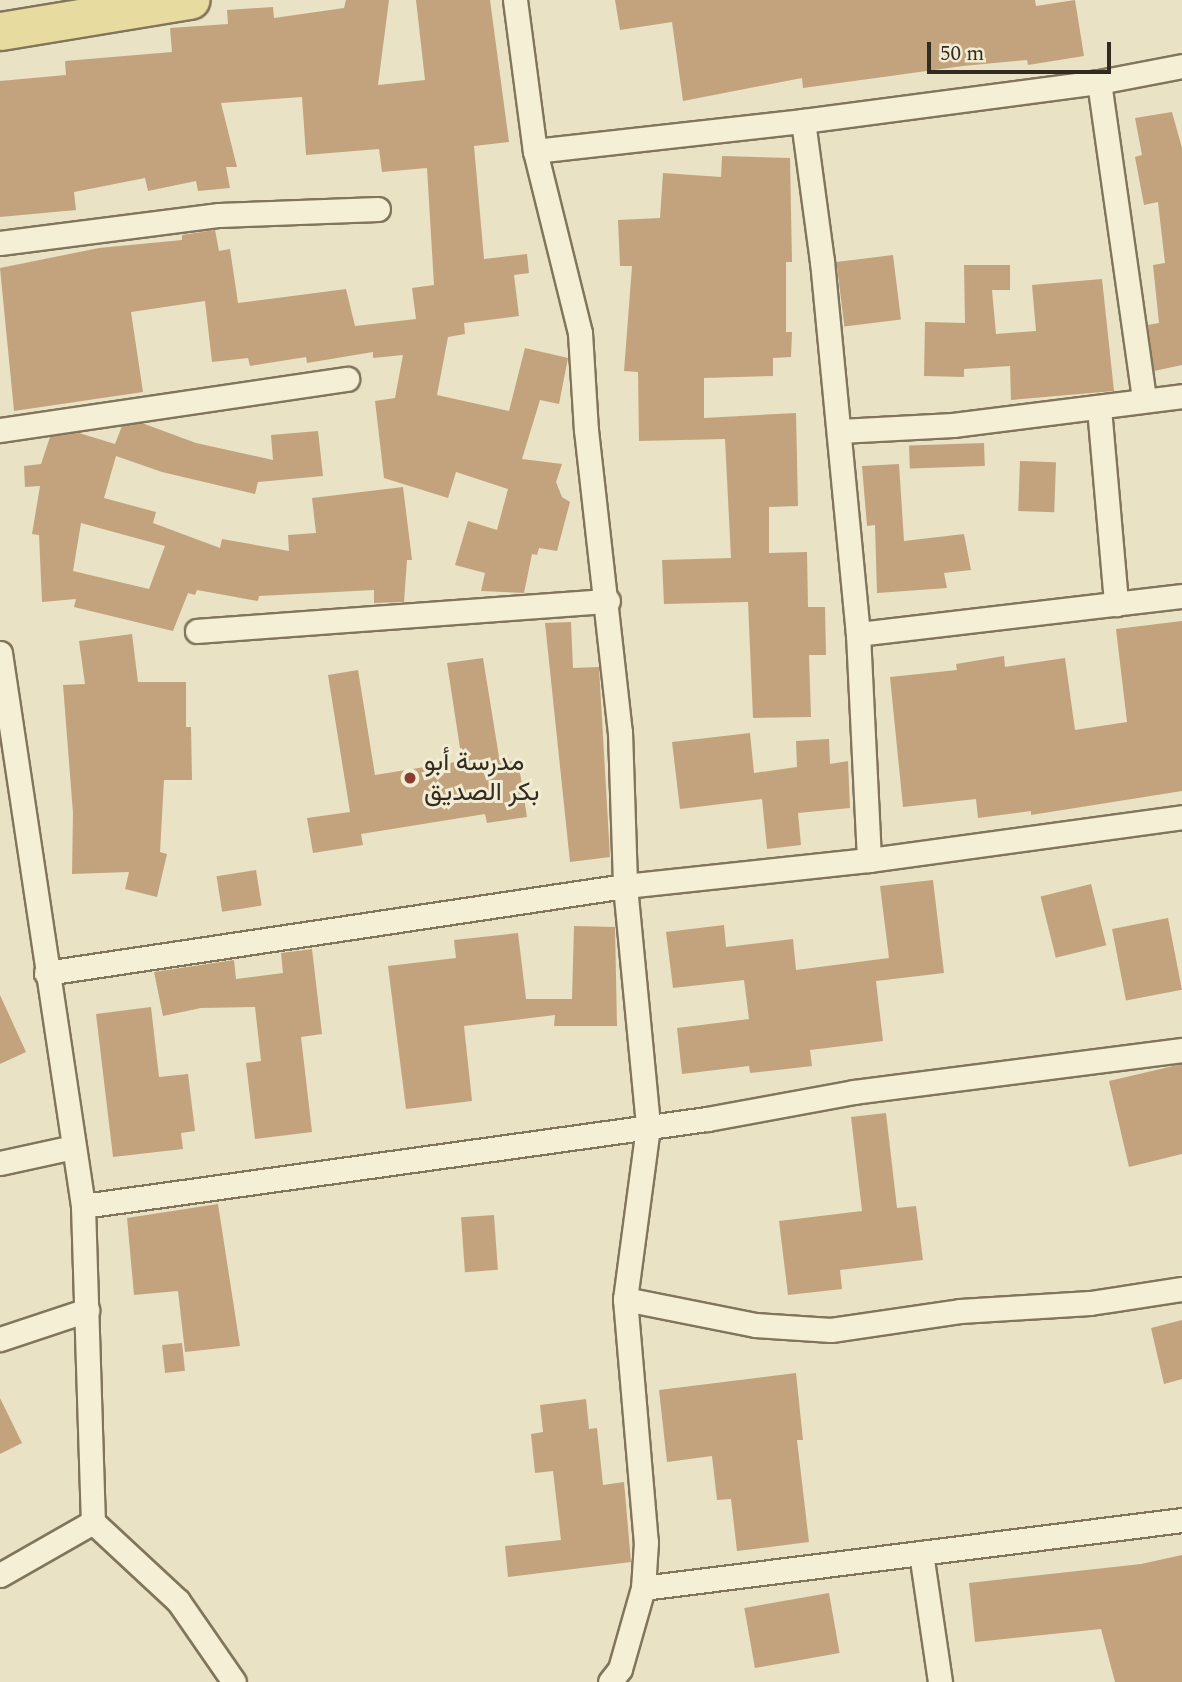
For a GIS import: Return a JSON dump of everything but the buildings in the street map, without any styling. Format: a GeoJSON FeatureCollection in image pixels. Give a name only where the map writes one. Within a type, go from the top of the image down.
{"type":"FeatureCollection","features":[{"type":"Feature","properties":{"kind":"main road"},"geometry":{"type":"LineString","coordinates":[[0,31],[190,0]]}},
{"type":"Feature","properties":{"kind":"street"},"geometry":{"type":"LineString","coordinates":[[515,0],[535,152],[580,333],[586,430],[608,601],[620,732],[625,886],[648,1126],[625,1299],[646,1542],[643,1588],[620,1669],[610,1682]]}},
{"type":"Feature","properties":{"kind":"street"},"geometry":{"type":"LineString","coordinates":[[535,152],[803,121],[1099,82],[1182,66]]}},
{"type":"Feature","properties":{"kind":"street"},"geometry":{"type":"LineString","coordinates":[[1099,82],[1144,400]]}},
{"type":"Feature","properties":{"kind":"street"},"geometry":{"type":"LineString","coordinates":[[803,121],[840,430],[858,634],[869,860]]}},
{"type":"Feature","properties":{"kind":"street"},"geometry":{"type":"LineString","coordinates":[[0,243],[219,215],[378,209]]}},
{"type":"Feature","properties":{"kind":"street"},"geometry":{"type":"LineString","coordinates":[[0,430],[347,379]]}},
{"type":"Feature","properties":{"kind":"street"},"geometry":{"type":"LineString","coordinates":[[840,430],[953,425],[1182,396]]}},
{"type":"Feature","properties":{"kind":"street"},"geometry":{"type":"LineString","coordinates":[[1099,408],[1116,604]]}},
{"type":"Feature","properties":{"kind":"street"},"geometry":{"type":"LineString","coordinates":[[858,634],[1182,596]]}},
{"type":"Feature","properties":{"kind":"street"},"geometry":{"type":"LineString","coordinates":[[197,631],[405,619],[608,601]]}},
{"type":"Feature","properties":{"kind":"street"},"geometry":{"type":"LineString","coordinates":[[0,653],[11,806],[46,973],[83,1206],[93,1522],[178,1601],[234,1682]]}},
{"type":"Feature","properties":{"kind":"street"},"geometry":{"type":"LineString","coordinates":[[46,973],[625,886],[869,860],[1182,817]]}},
{"type":"Feature","properties":{"kind":"street"},"geometry":{"type":"LineString","coordinates":[[83,1206],[648,1126],[854,1092],[1182,1050]]}},
{"type":"Feature","properties":{"kind":"street"},"geometry":{"type":"LineString","coordinates":[[0,1163],[73,1147]]}},
{"type":"Feature","properties":{"kind":"street"},"geometry":{"type":"LineString","coordinates":[[625,1299],[755,1325],[831,1330],[960,1311],[1090,1303],[1182,1289]]}},
{"type":"Feature","properties":{"kind":"street"},"geometry":{"type":"LineString","coordinates":[[0,1339],[87,1310]]}},
{"type":"Feature","properties":{"kind":"street"},"geometry":{"type":"LineString","coordinates":[[643,1588],[1182,1520]]}},
{"type":"Feature","properties":{"kind":"street"},"geometry":{"type":"LineString","coordinates":[[0,1575],[93,1522]]}},
{"type":"Feature","properties":{"kind":"street"},"geometry":{"type":"LineString","coordinates":[[921,1553],[940,1682]]}},
{"type":"Feature","properties":{"kind":"place","name":"مدرسة أبو بكر الصديق"},"geometry":{"type":"Point","coordinates":[410,778]}}]}
